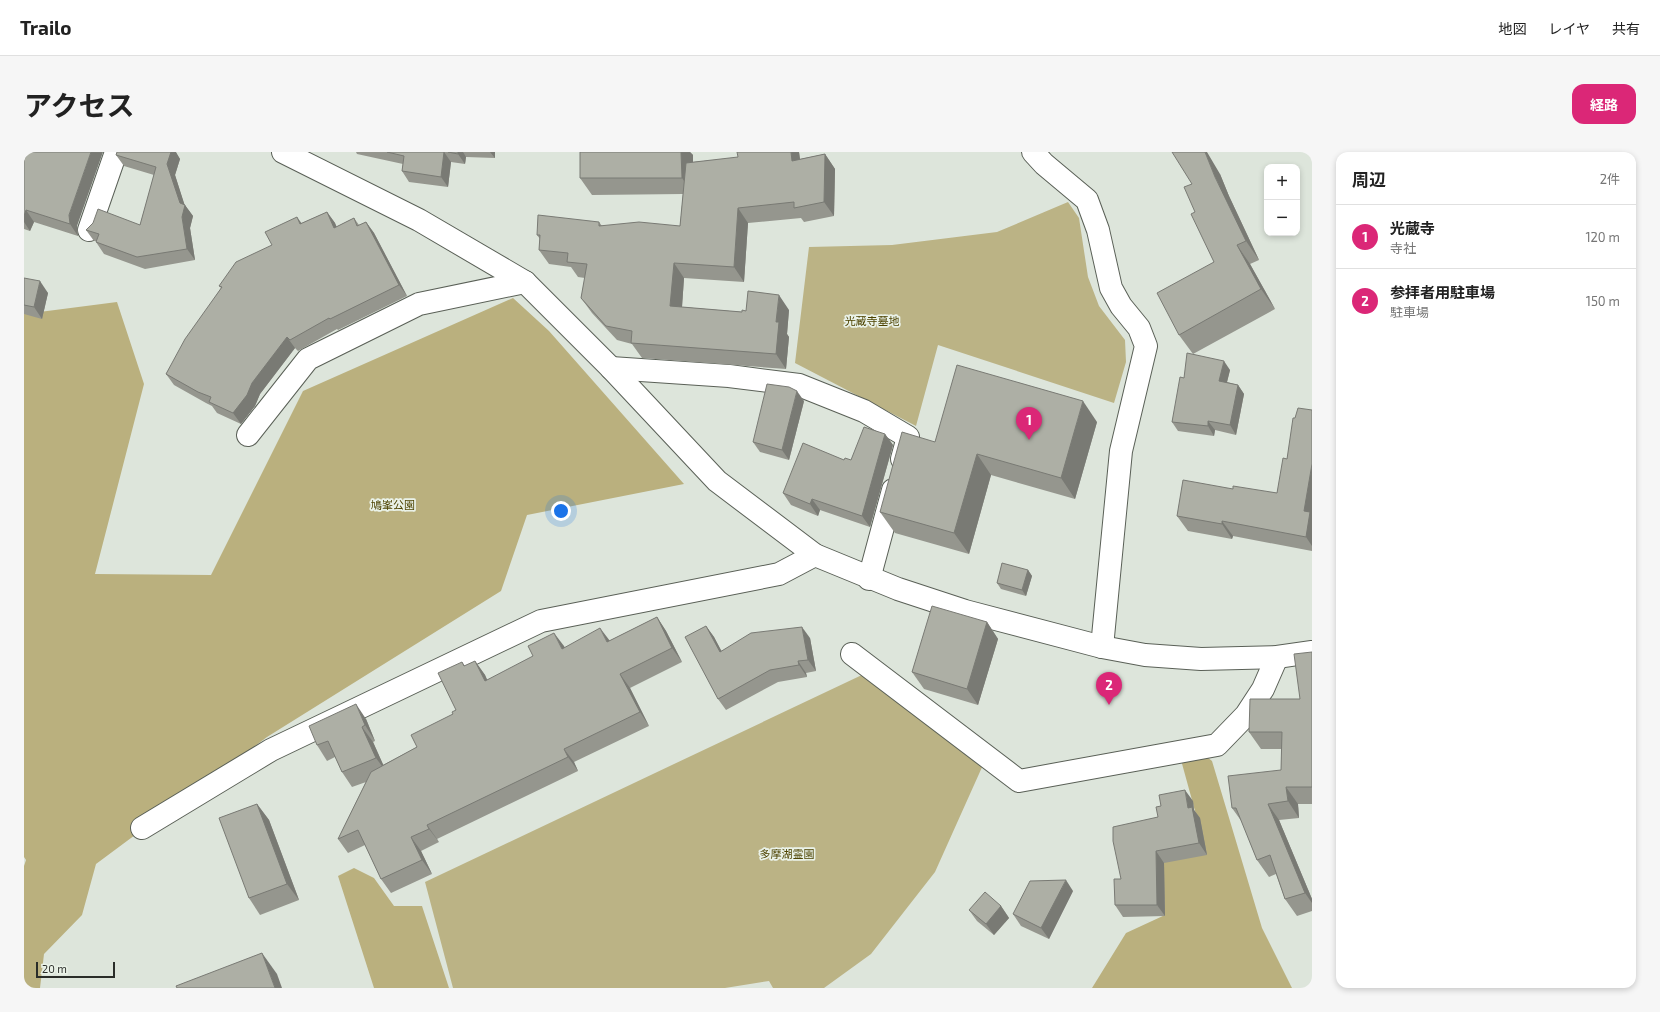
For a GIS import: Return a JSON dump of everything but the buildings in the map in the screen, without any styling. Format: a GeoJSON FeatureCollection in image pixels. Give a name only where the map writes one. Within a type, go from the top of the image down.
{"type":"FeatureCollection","features":[{"type":"Feature","properties":{"kind":"street"},"geometry":{"type":"LineString","coordinates":[[89,230],[116,152]]}},
{"type":"Feature","properties":{"kind":"street"},"geometry":{"type":"LineString","coordinates":[[283,152],[419,220],[525,282],[611,368],[717,480],[815,555],[869,579],[965,611],[1102,647],[1176,658],[1240,659],[1277,657],[1312,652]]}},
{"type":"Feature","properties":{"kind":"street"},"geometry":{"type":"LineString","coordinates":[[1033,152],[1044,164],[1087,200],[1098,230],[1111,288],[1121,306],[1139,328],[1146,346],[1121,451],[1102,647]]}},
{"type":"Feature","properties":{"kind":"street"},"geometry":{"type":"LineString","coordinates":[[248,435],[308,359],[419,304],[525,282]]}},
{"type":"Feature","properties":{"kind":"street"},"geometry":{"type":"LineString","coordinates":[[611,368],[728,376],[799,384],[864,411],[908,437],[869,579]]}},
{"type":"Feature","properties":{"kind":"street"},"geometry":{"type":"LineString","coordinates":[[142,828],[271,750],[541,621],[779,574],[815,555]]}},
{"type":"Feature","properties":{"kind":"street"},"geometry":{"type":"LineString","coordinates":[[852,654],[1020,781],[1217,745],[1246,715],[1263,689],[1277,657]]}},
{"type":"Feature","properties":{"kind":"green space","name":"光蔵寺墓地"},"geometry":{"type":"Polygon","coordinates":[[[1068,202],[1079,218],[1088,277],[1099,306],[1125,340],[1126,362],[1114,403],[938,345],[916,426],[795,363],[809,247],[892,245],[997,232],[1068,202]]]}},
{"type":"Feature","properties":{"kind":"green space","name":"鳩峯公園"},"geometry":{"type":"Polygon","coordinates":[[[513,298],[549,331],[684,484],[527,515],[501,591],[267,737],[96,864],[82,915],[44,954],[40,988],[24,988],[24,866],[26,860],[24,857],[24,314],[117,302],[144,384],[95,574],[211,575],[303,391],[513,298]]]}},
{"type":"Feature","properties":{"kind":"green space","name":"多摩湖霊園"},"geometry":{"type":"Polygon","coordinates":[[[864,674],[983,765],[935,872],[871,954],[824,988],[773,988],[769,981],[725,988],[453,988],[425,882],[864,674]]]}},
{"type":"Feature","properties":{"kind":"green space"},"geometry":{"type":"Polygon","coordinates":[[[1202,753],[1212,761],[1262,928],[1292,988],[1092,988],[1126,933],[1165,915],[1162,861],[1206,851],[1181,760],[1202,753]]]}},
{"type":"Feature","properties":{"kind":"green space"},"geometry":{"type":"Polygon","coordinates":[[[354,868],[374,878],[394,906],[422,906],[449,988],[374,988],[338,876],[354,868]]]}},
{"type":"Feature","properties":{"kind":"place","name":"光蔵寺"},"geometry":{"type":"Point","coordinates":[1029,440]}},
{"type":"Feature","properties":{"kind":"place","name":"参拝者用駐車場"},"geometry":{"type":"Point","coordinates":[1109,705]}}]}
